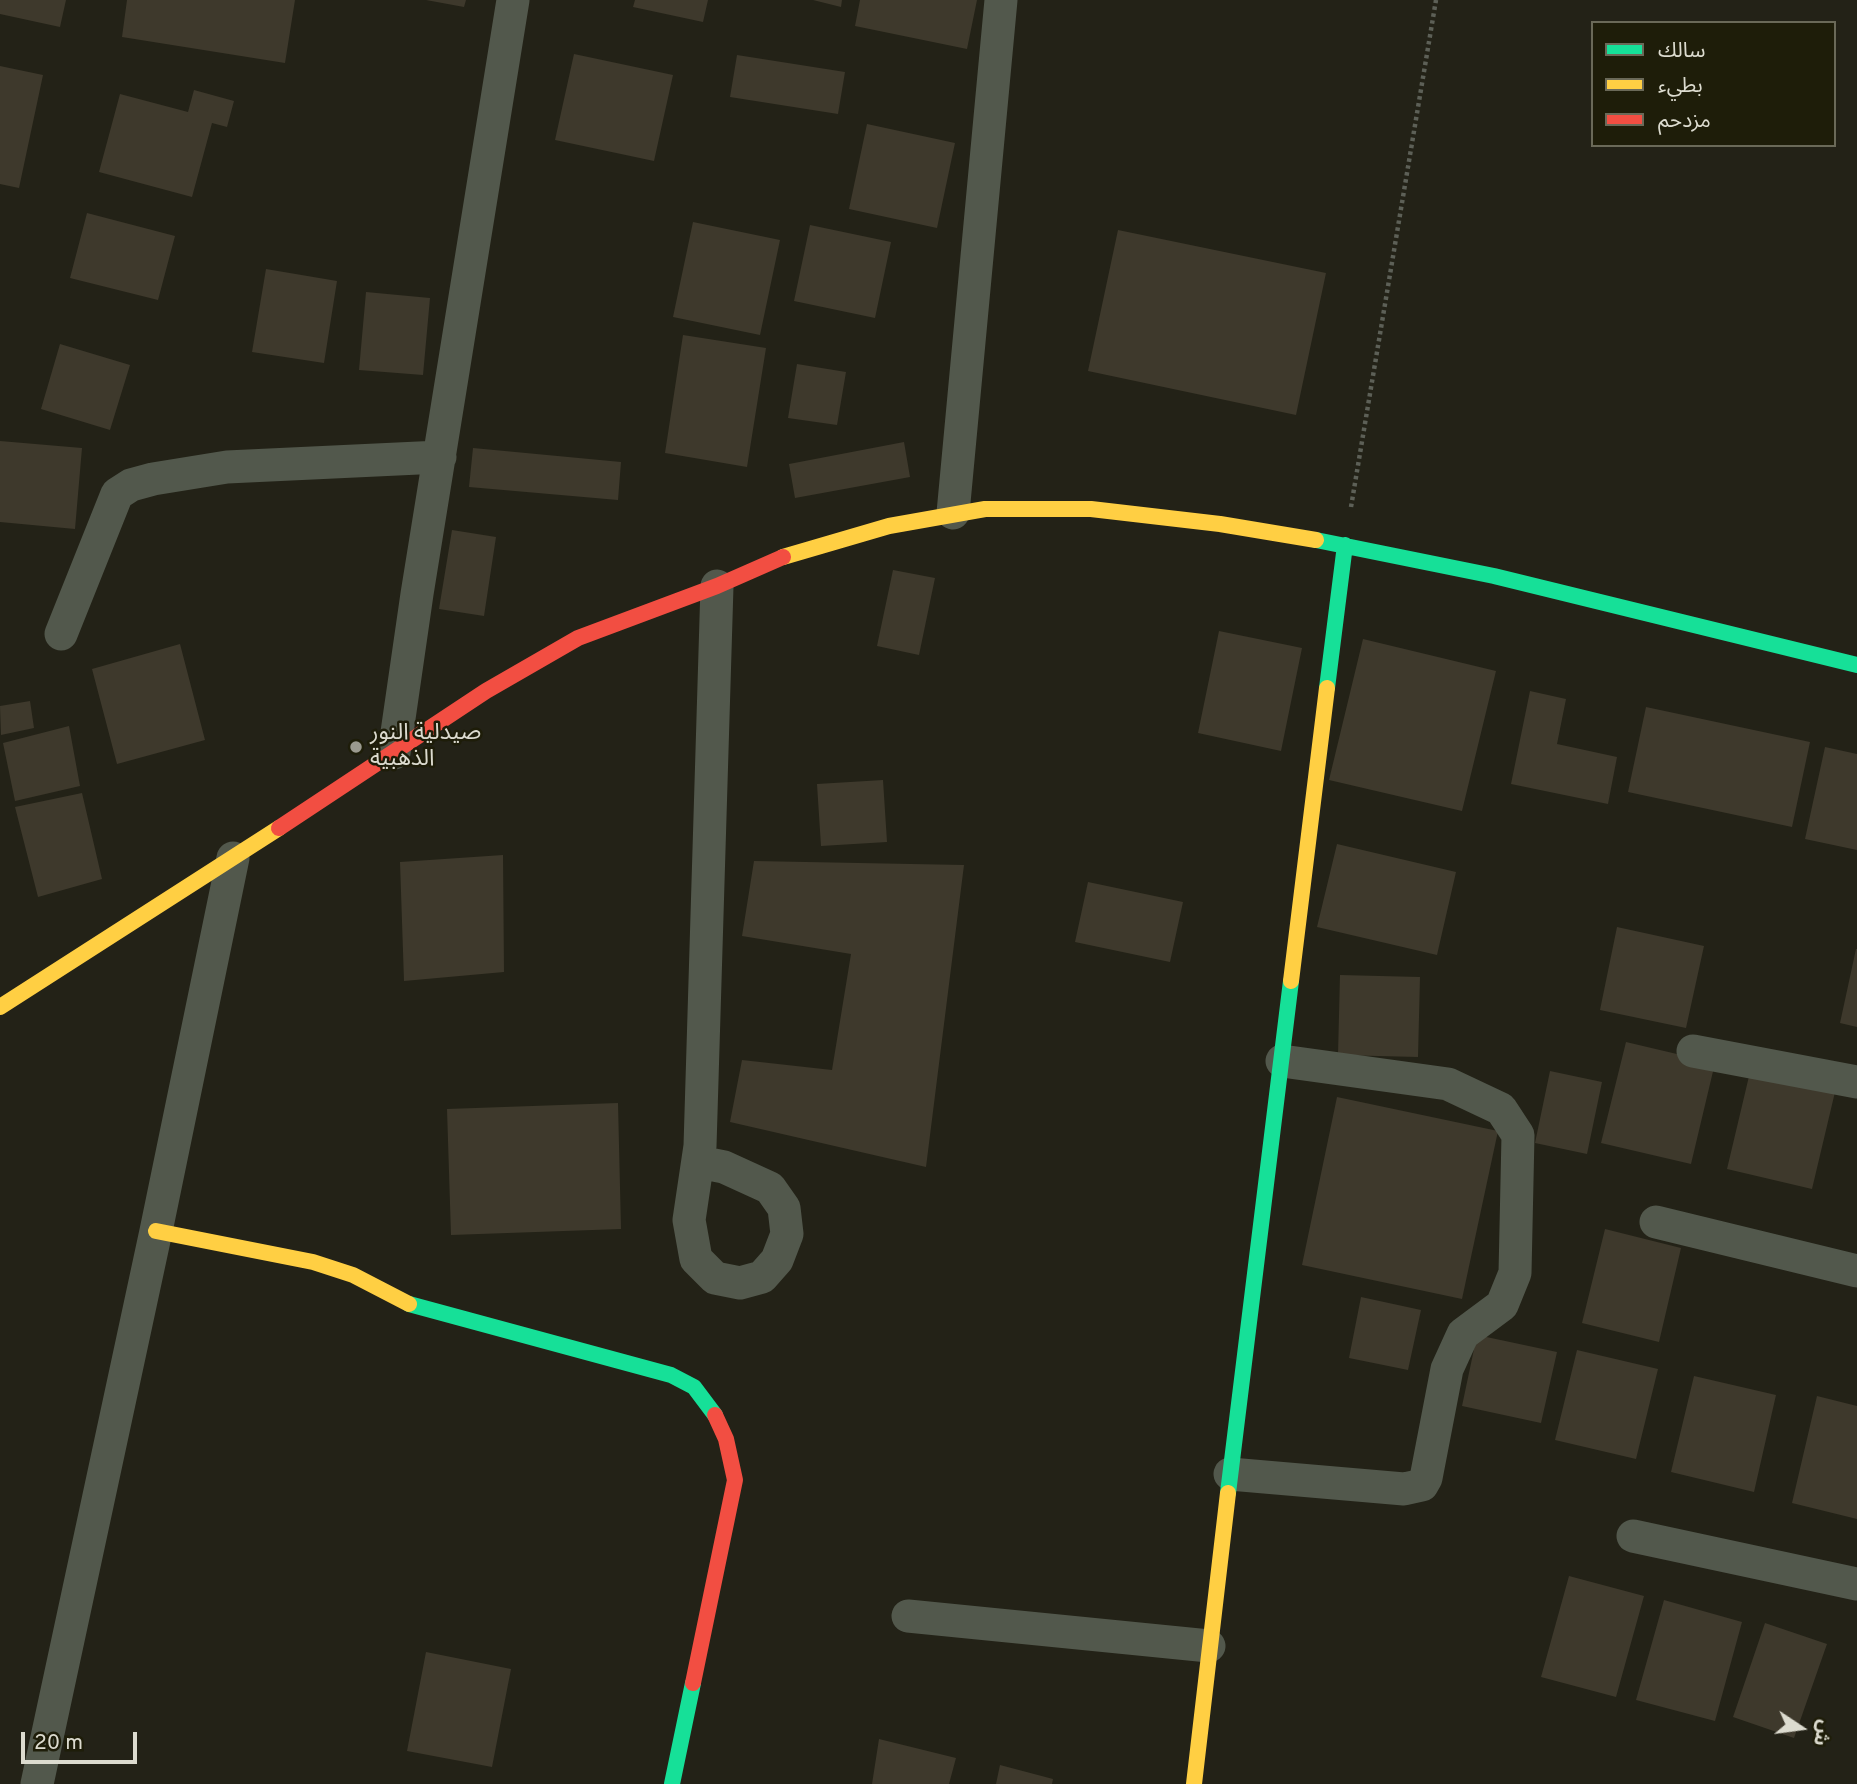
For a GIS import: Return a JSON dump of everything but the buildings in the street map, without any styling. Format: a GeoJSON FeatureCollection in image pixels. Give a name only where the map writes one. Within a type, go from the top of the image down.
{"type":"FeatureCollection","features":[{"type":"Feature","properties":{"kind":"street"},"geometry":{"type":"LineString","coordinates":[[394,753],[513,0]]}},
{"type":"Feature","properties":{"kind":"street"},"geometry":{"type":"LineString","coordinates":[[953,513],[1001,0]]}},
{"type":"Feature","properties":{"kind":"street"},"geometry":{"type":"LineString","coordinates":[[61,634],[117,494],[131,485],[227,467],[440,457]]}},
{"type":"Feature","properties":{"kind":"street"},"geometry":{"type":"LineString","coordinates":[[0,1007],[486,691],[578,638],[717,586],[788,555],[889,526],[953,513],[985,509],[1091,509],[1220,524],[1345,545],[1494,576],[1857,665]]}},
{"type":"Feature","properties":{"kind":"street"},"geometry":{"type":"LineString","coordinates":[[1194,1784],[1345,545]]}},
{"type":"Feature","properties":{"kind":"street"},"geometry":{"type":"LineString","coordinates":[[699,1162],[717,586]]}},
{"type":"Feature","properties":{"kind":"street"},"geometry":{"type":"LineString","coordinates":[[37,1784],[233,858]]}},
{"type":"Feature","properties":{"kind":"street"},"geometry":{"type":"LineString","coordinates":[[1693,1051],[1857,1082]]}},
{"type":"Feature","properties":{"kind":"street"},"geometry":{"type":"LineString","coordinates":[[1230,1474],[1404,1489],[1422,1485],[1426,1478],[1447,1369],[1463,1334],[1502,1305],[1515,1273],[1518,1135],[1501,1109],[1448,1084],[1282,1061]]}},
{"type":"Feature","properties":{"kind":"street"},"geometry":{"type":"LineString","coordinates":[[1656,1222],[1857,1271]]}},
{"type":"Feature","properties":{"kind":"street"},"geometry":{"type":"LineString","coordinates":[[156,1231],[313,1262],[353,1275],[419,1308],[671,1375],[694,1387],[713,1410],[726,1439],[735,1480],[672,1784]]}},
{"type":"Feature","properties":{"kind":"street"},"geometry":{"type":"LineString","coordinates":[[1633,1536],[1857,1584]]}},
{"type":"Feature","properties":{"kind":"street"},"geometry":{"type":"LineString","coordinates":[[908,1616],[1209,1646]]}},
{"type":"Feature","properties":{"kind":"path"},"geometry":{"type":"LineString","coordinates":[[1345,545],[1436,0]]}},
{"type":"Feature","properties":{"kind":"traffic: fast"},"geometry":{"type":"LineString","coordinates":[[1316,540],[1494,576],[1857,665]]}},
{"type":"Feature","properties":{"kind":"traffic: fast"},"geometry":{"type":"LineString","coordinates":[[1327,688],[1345,545]]}},
{"type":"Feature","properties":{"kind":"traffic: fast"},"geometry":{"type":"LineString","coordinates":[[1228,1493],[1291,981]]}},
{"type":"Feature","properties":{"kind":"traffic: fast"},"geometry":{"type":"LineString","coordinates":[[409,1304],[671,1375],[694,1387],[715,1415]]}},
{"type":"Feature","properties":{"kind":"traffic: fast"},"geometry":{"type":"LineString","coordinates":[[672,1784],[693,1683]]}},
{"type":"Feature","properties":{"kind":"traffic: slow"},"geometry":{"type":"LineString","coordinates":[[783,557],[889,526],[985,509],[1091,509],[1220,524],[1316,540]]}},
{"type":"Feature","properties":{"kind":"traffic: slow"},"geometry":{"type":"LineString","coordinates":[[1291,981],[1327,688]]}},
{"type":"Feature","properties":{"kind":"traffic: slow"},"geometry":{"type":"LineString","coordinates":[[0,1007],[279,828]]}},
{"type":"Feature","properties":{"kind":"traffic: slow"},"geometry":{"type":"LineString","coordinates":[[156,1231],[313,1262],[353,1275],[409,1304]]}},
{"type":"Feature","properties":{"kind":"traffic: slow"},"geometry":{"type":"LineString","coordinates":[[1194,1784],[1228,1493]]}},
{"type":"Feature","properties":{"kind":"traffic: jam"},"geometry":{"type":"LineString","coordinates":[[279,828],[486,691],[578,638],[717,586],[783,557]]}},
{"type":"Feature","properties":{"kind":"traffic: jam"},"geometry":{"type":"LineString","coordinates":[[693,1683],[735,1480],[726,1439],[715,1415]]}},
{"type":"Feature","properties":{"kind":"place","name":"صيدلية النور الذهبية"},"geometry":{"type":"Point","coordinates":[356,747]}}]}
